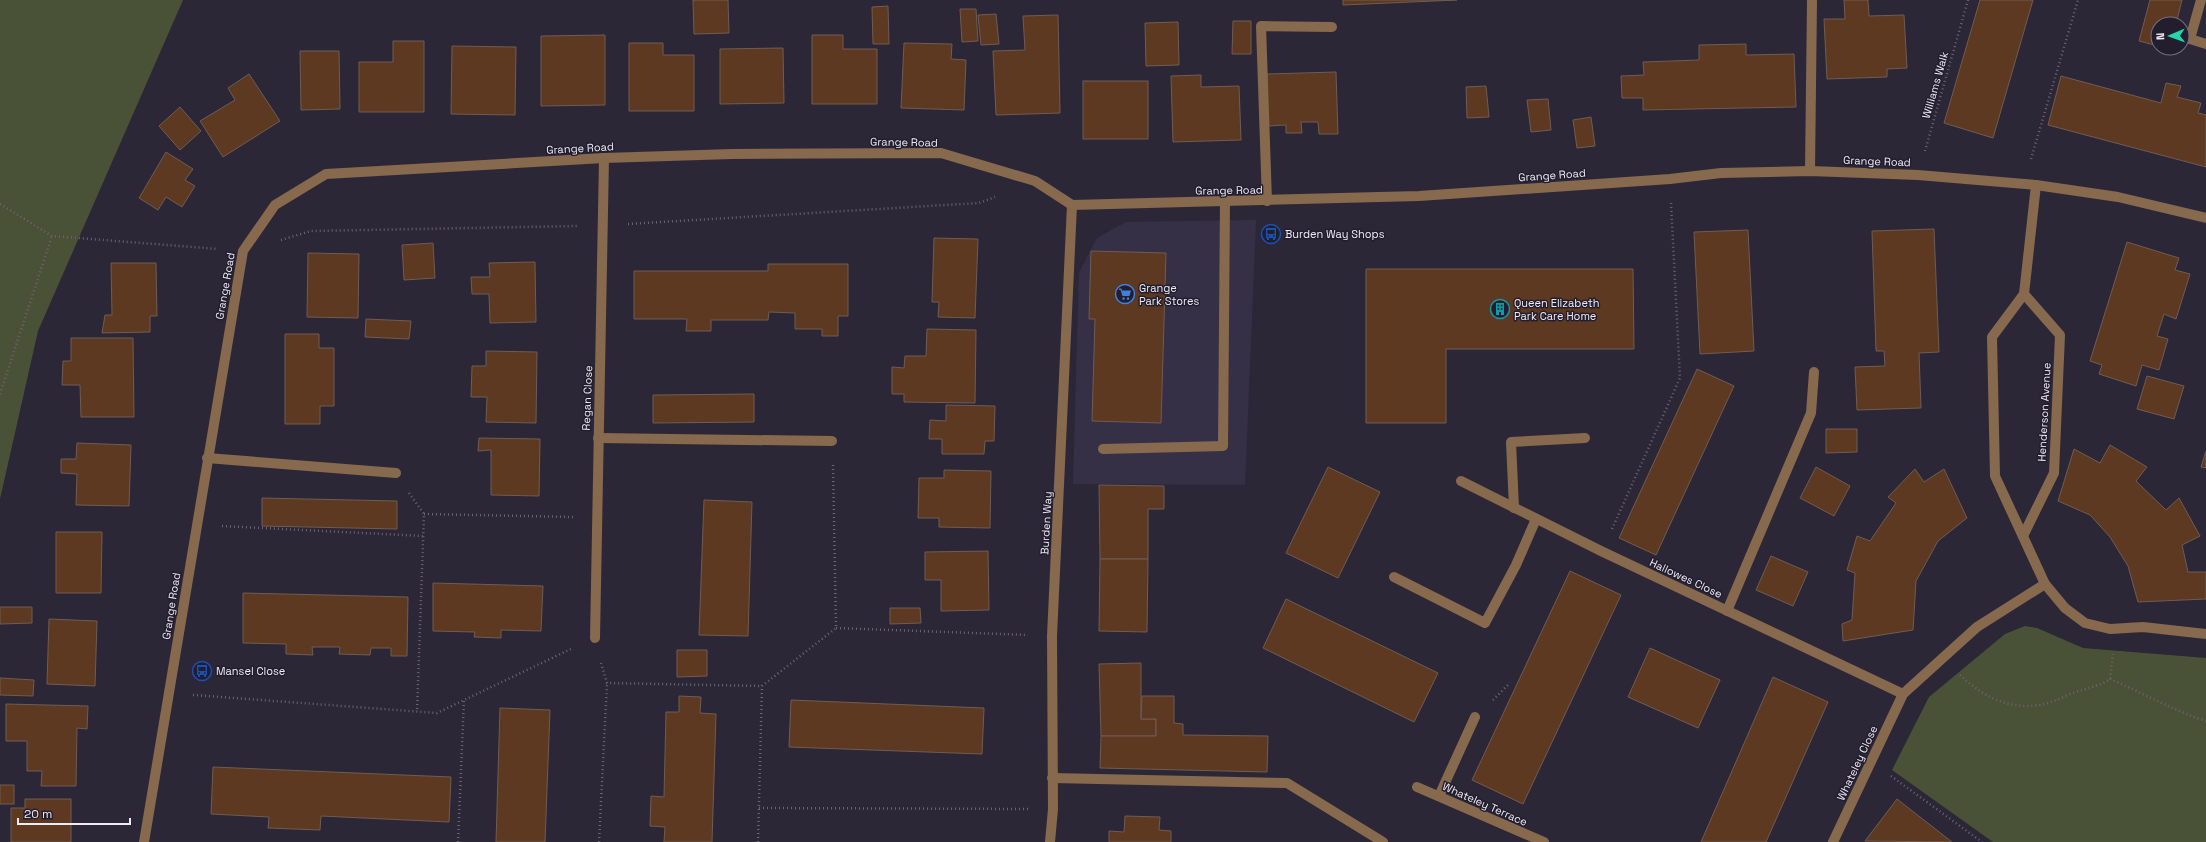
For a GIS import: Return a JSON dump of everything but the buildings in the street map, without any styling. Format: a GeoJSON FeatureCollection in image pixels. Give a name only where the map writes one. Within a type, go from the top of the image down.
{"type":"FeatureCollection","features":[{"type":"Feature","properties":{"kind":"street"},"geometry":{"type":"LineString","coordinates":[[1810,171],[1812,0]]}},
{"type":"Feature","properties":{"kind":"street"},"geometry":{"type":"LineString","coordinates":[[2201,0],[2190,39],[2206,44]]}},
{"type":"Feature","properties":{"kind":"street"},"geometry":{"type":"LineString","coordinates":[[1267,201],[1261,26],[1332,27]]}},
{"type":"Feature","properties":{"kind":"street","name":"Grange Road"},"geometry":{"type":"LineString","coordinates":[[144,842],[242,252],[275,206],[326,174],[604,158],[732,154],[941,153],[1035,181],[1072,205],[1419,196],[1670,179],[1721,173],[1810,171],[1918,175],[2024,183],[2118,196],[2206,218]]}},
{"type":"Feature","properties":{"kind":"street","name":"Regan Close"},"geometry":{"type":"LineString","coordinates":[[595,638],[598,438],[604,225],[604,158]]}},
{"type":"Feature","properties":{"kind":"street"},"geometry":{"type":"LineString","coordinates":[[2036,185],[2024,294],[1992,337],[1994,476],[2045,584],[2065,608],[2085,623],[2110,629],[2143,627],[2206,634]]}},
{"type":"Feature","properties":{"kind":"street"},"geometry":{"type":"LineString","coordinates":[[1102,449],[1222,446],[1225,200]]}},
{"type":"Feature","properties":{"kind":"street","name":"Burden Way"},"geometry":{"type":"LineString","coordinates":[[1050,842],[1053,809],[1052,636],[1072,205]]}},
{"type":"Feature","properties":{"kind":"street","name":"Henderson Avenue"},"geometry":{"type":"LineString","coordinates":[[2023,536],[2054,473],[2060,335],[2024,294]]}},
{"type":"Feature","properties":{"kind":"street"},"geometry":{"type":"LineString","coordinates":[[1727,611],[1811,413],[1814,372]]}},
{"type":"Feature","properties":{"kind":"street"},"geometry":{"type":"LineString","coordinates":[[598,438],[832,440]]}},
{"type":"Feature","properties":{"kind":"street"},"geometry":{"type":"LineString","coordinates":[[1514,508],[1511,442],[1585,438]]}},
{"type":"Feature","properties":{"kind":"street"},"geometry":{"type":"LineString","coordinates":[[208,458],[396,473]]}},
{"type":"Feature","properties":{"kind":"street","name":"Hallowes Close"},"geometry":{"type":"LineString","coordinates":[[1461,481],[1601,552],[1903,694]]}},
{"type":"Feature","properties":{"kind":"street"},"geometry":{"type":"LineString","coordinates":[[1394,577],[1485,623],[1516,565],[1536,519]]}},
{"type":"Feature","properties":{"kind":"street"},"geometry":{"type":"LineString","coordinates":[[1903,694],[1977,627],[2045,584]]}},
{"type":"Feature","properties":{"kind":"street","name":"Whateley Close"},"geometry":{"type":"LineString","coordinates":[[1833,842],[1903,694]]}},
{"type":"Feature","properties":{"kind":"street"},"geometry":{"type":"LineString","coordinates":[[1439,796],[1475,718]]}},
{"type":"Feature","properties":{"kind":"street"},"geometry":{"type":"LineString","coordinates":[[1052,778],[1287,783],[1383,842]]}},
{"type":"Feature","properties":{"kind":"street","name":"Whateley Terrace"},"geometry":{"type":"LineString","coordinates":[[1417,787],[1544,842]]}},
{"type":"Feature","properties":{"kind":"path","name":"Williams Walk"},"geometry":{"type":"LineString","coordinates":[[1918,175],[1968,0]]}},
{"type":"Feature","properties":{"kind":"path"},"geometry":{"type":"LineString","coordinates":[[2024,183],[2078,0]]}},
{"type":"Feature","properties":{"kind":"path"},"geometry":{"type":"LineString","coordinates":[[1601,552],[1680,378],[1670,179]]}},
{"type":"Feature","properties":{"kind":"path"},"geometry":{"type":"LineString","coordinates":[[0,204],[52,236],[242,252],[311,231],[604,225],[979,203],[1035,181]]}},
{"type":"Feature","properties":{"kind":"path"},"geometry":{"type":"LineString","coordinates":[[0,394],[52,236]]}},
{"type":"Feature","properties":{"kind":"path"},"geometry":{"type":"LineString","coordinates":[[832,440],[836,628]]}},
{"type":"Feature","properties":{"kind":"path"},"geometry":{"type":"LineString","coordinates":[[396,473],[424,514],[417,712]]}},
{"type":"Feature","properties":{"kind":"path"},"geometry":{"type":"LineString","coordinates":[[424,514],[597,517]]}},
{"type":"Feature","properties":{"kind":"path"},"geometry":{"type":"LineString","coordinates":[[196,525],[423,536]]}},
{"type":"Feature","properties":{"kind":"path"},"geometry":{"type":"LineString","coordinates":[[607,683],[762,686],[836,628],[1052,636]]}},
{"type":"Feature","properties":{"kind":"path"},"geometry":{"type":"LineString","coordinates":[[1942,658],[1983,695],[2005,704],[2029,707],[2053,702],[2072,693],[2098,687],[2110,679],[2114,659],[2110,629]]}},
{"type":"Feature","properties":{"kind":"path"},"geometry":{"type":"LineString","coordinates":[[169,694],[437,713],[595,638],[607,683],[599,842]]}},
{"type":"Feature","properties":{"kind":"path"},"geometry":{"type":"LineString","coordinates":[[2110,679],[2142,692],[2176,711],[2206,721]]}},
{"type":"Feature","properties":{"kind":"path"},"geometry":{"type":"LineString","coordinates":[[758,842],[762,686]]}},
{"type":"Feature","properties":{"kind":"path"},"geometry":{"type":"LineString","coordinates":[[458,842],[464,699]]}},
{"type":"Feature","properties":{"kind":"path"},"geometry":{"type":"LineString","coordinates":[[1871,762],[1982,842]]}},
{"type":"Feature","properties":{"kind":"path"},"geometry":{"type":"LineString","coordinates":[[758,808],[1053,809]]}},
{"type":"Feature","properties":{"kind":"shaded area"},"geometry":{"type":"Polygon","coordinates":[[[1256,220],[1245,485],[1073,484],[1079,273],[1097,238],[1126,222],[1256,220]]]}},
{"type":"Feature","properties":{"kind":"green space"},"geometry":{"type":"Polygon","coordinates":[[[0,0],[183,0],[38,331],[0,499],[0,0]]]}},
{"type":"Feature","properties":{"kind":"green space"},"geometry":{"type":"Polygon","coordinates":[[[2025,626],[2037,628],[2083,648],[2206,658],[2206,842],[1993,842],[1892,770],[1929,697],[2005,634],[2025,626]]]}},
{"type":"Feature","properties":{"kind":"place","name":"Burden Way Shops"},"geometry":{"type":"Point","coordinates":[1271,234]}},
{"type":"Feature","properties":{"kind":"place","name":"Grange Park Stores"},"geometry":{"type":"Point","coordinates":[1125,294]}},
{"type":"Feature","properties":{"kind":"place","name":"Queen Elizabeth Park Care Home"},"geometry":{"type":"Point","coordinates":[1500,309]}},
{"type":"Feature","properties":{"kind":"place","name":"Mansel Close"},"geometry":{"type":"Point","coordinates":[202,671]}}]}
